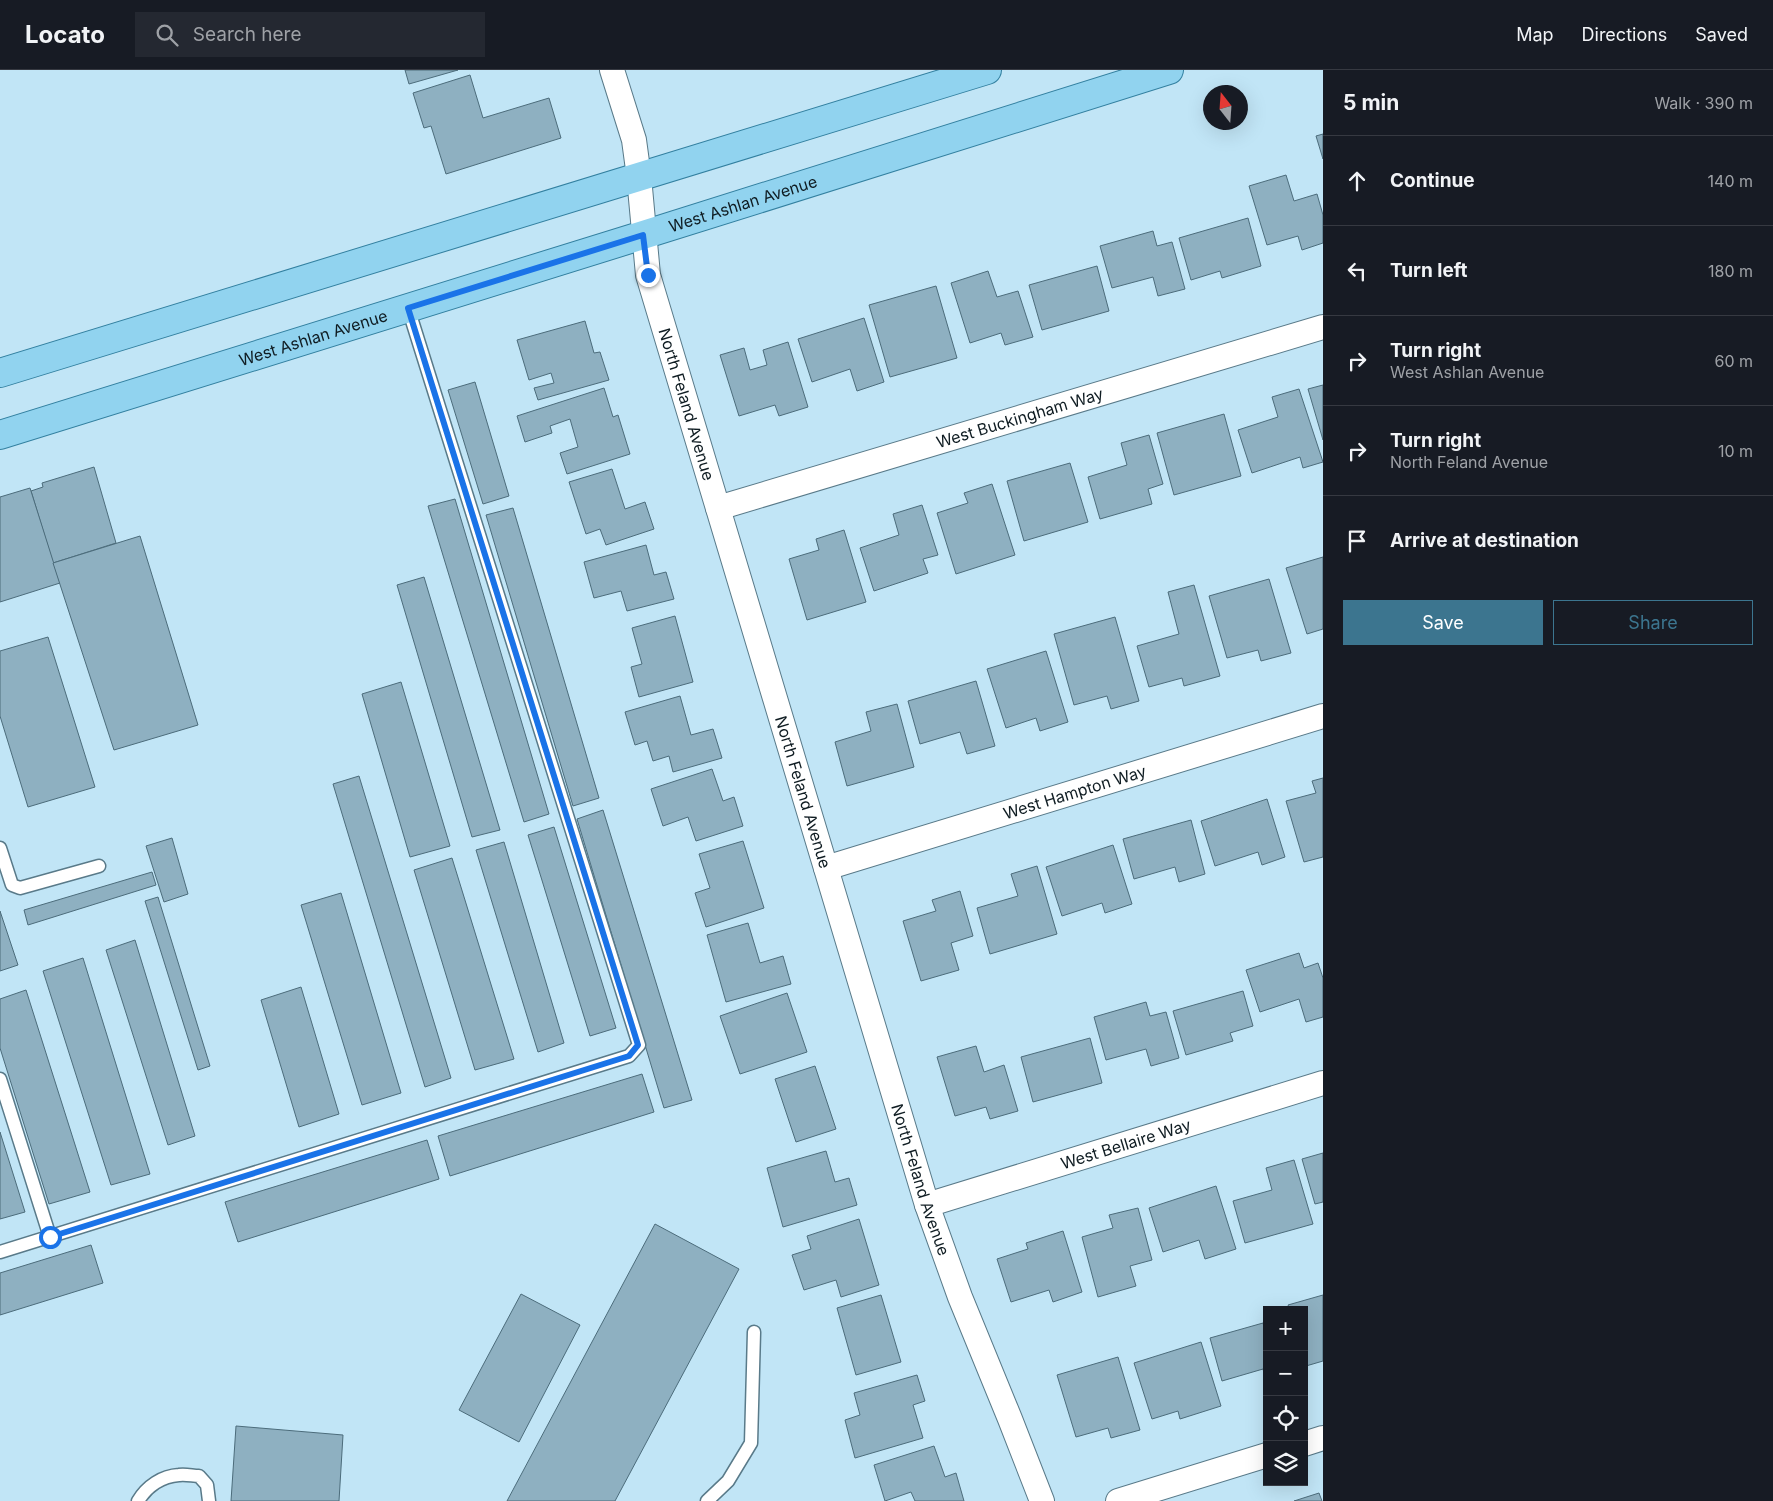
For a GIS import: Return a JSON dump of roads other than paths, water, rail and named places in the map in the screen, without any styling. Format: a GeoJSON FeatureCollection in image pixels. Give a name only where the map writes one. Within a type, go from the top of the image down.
{"type":"FeatureCollection","features":[{"type":"Feature","properties":{"kind":"main road"},"geometry":{"type":"LineString","coordinates":[[0,373],[987,70]]}},
{"type":"Feature","properties":{"kind":"main road","name":"West Ashlan Avenue"},"geometry":{"type":"LineString","coordinates":[[0,434],[1167,70]]}},
{"type":"Feature","properties":{"kind":"street","name":"North Feland Avenue"},"geometry":{"type":"LineString","coordinates":[[612,70],[634,140],[648,275],[927,1205],[960,1297],[1042,1501]]}},
{"type":"Feature","properties":{"kind":"street","name":"West Buckingham Way"},"geometry":{"type":"LineString","coordinates":[[718,508],[1323,327]]}},
{"type":"Feature","properties":{"kind":"street","name":"West Hampton Way"},"geometry":{"type":"LineString","coordinates":[[826,868],[1323,716]]}},
{"type":"Feature","properties":{"kind":"street","name":"West Bellaire Way"},"geometry":{"type":"LineString","coordinates":[[927,1205],[1323,1083]]}},
{"type":"Feature","properties":{"kind":"street"},"geometry":{"type":"LineString","coordinates":[[1308,1443],[1323,1438]]}},
{"type":"Feature","properties":{"kind":"street"},"geometry":{"type":"LineString","coordinates":[[1118,1501],[1263,1456]]}},
{"type":"Feature","properties":{"kind":"lane"},"geometry":{"type":"LineString","coordinates":[[0,1252],[629,1056],[638,1045],[408,308]]}},
{"type":"Feature","properties":{"kind":"lane"},"geometry":{"type":"LineString","coordinates":[[0,848],[12,885],[20,888],[99,866]]}},
{"type":"Feature","properties":{"kind":"lane"},"geometry":{"type":"LineString","coordinates":[[0,1078],[50,1237]]}},
{"type":"Feature","properties":{"kind":"lane"},"geometry":{"type":"LineString","coordinates":[[707,1501],[728,1481],[751,1444],[754,1332]]}},
{"type":"Feature","properties":{"kind":"lane"},"geometry":{"type":"LineString","coordinates":[[138,1501],[144,1491],[156,1482],[179,1475],[199,1476],[207,1485],[209,1501]]}}]}
